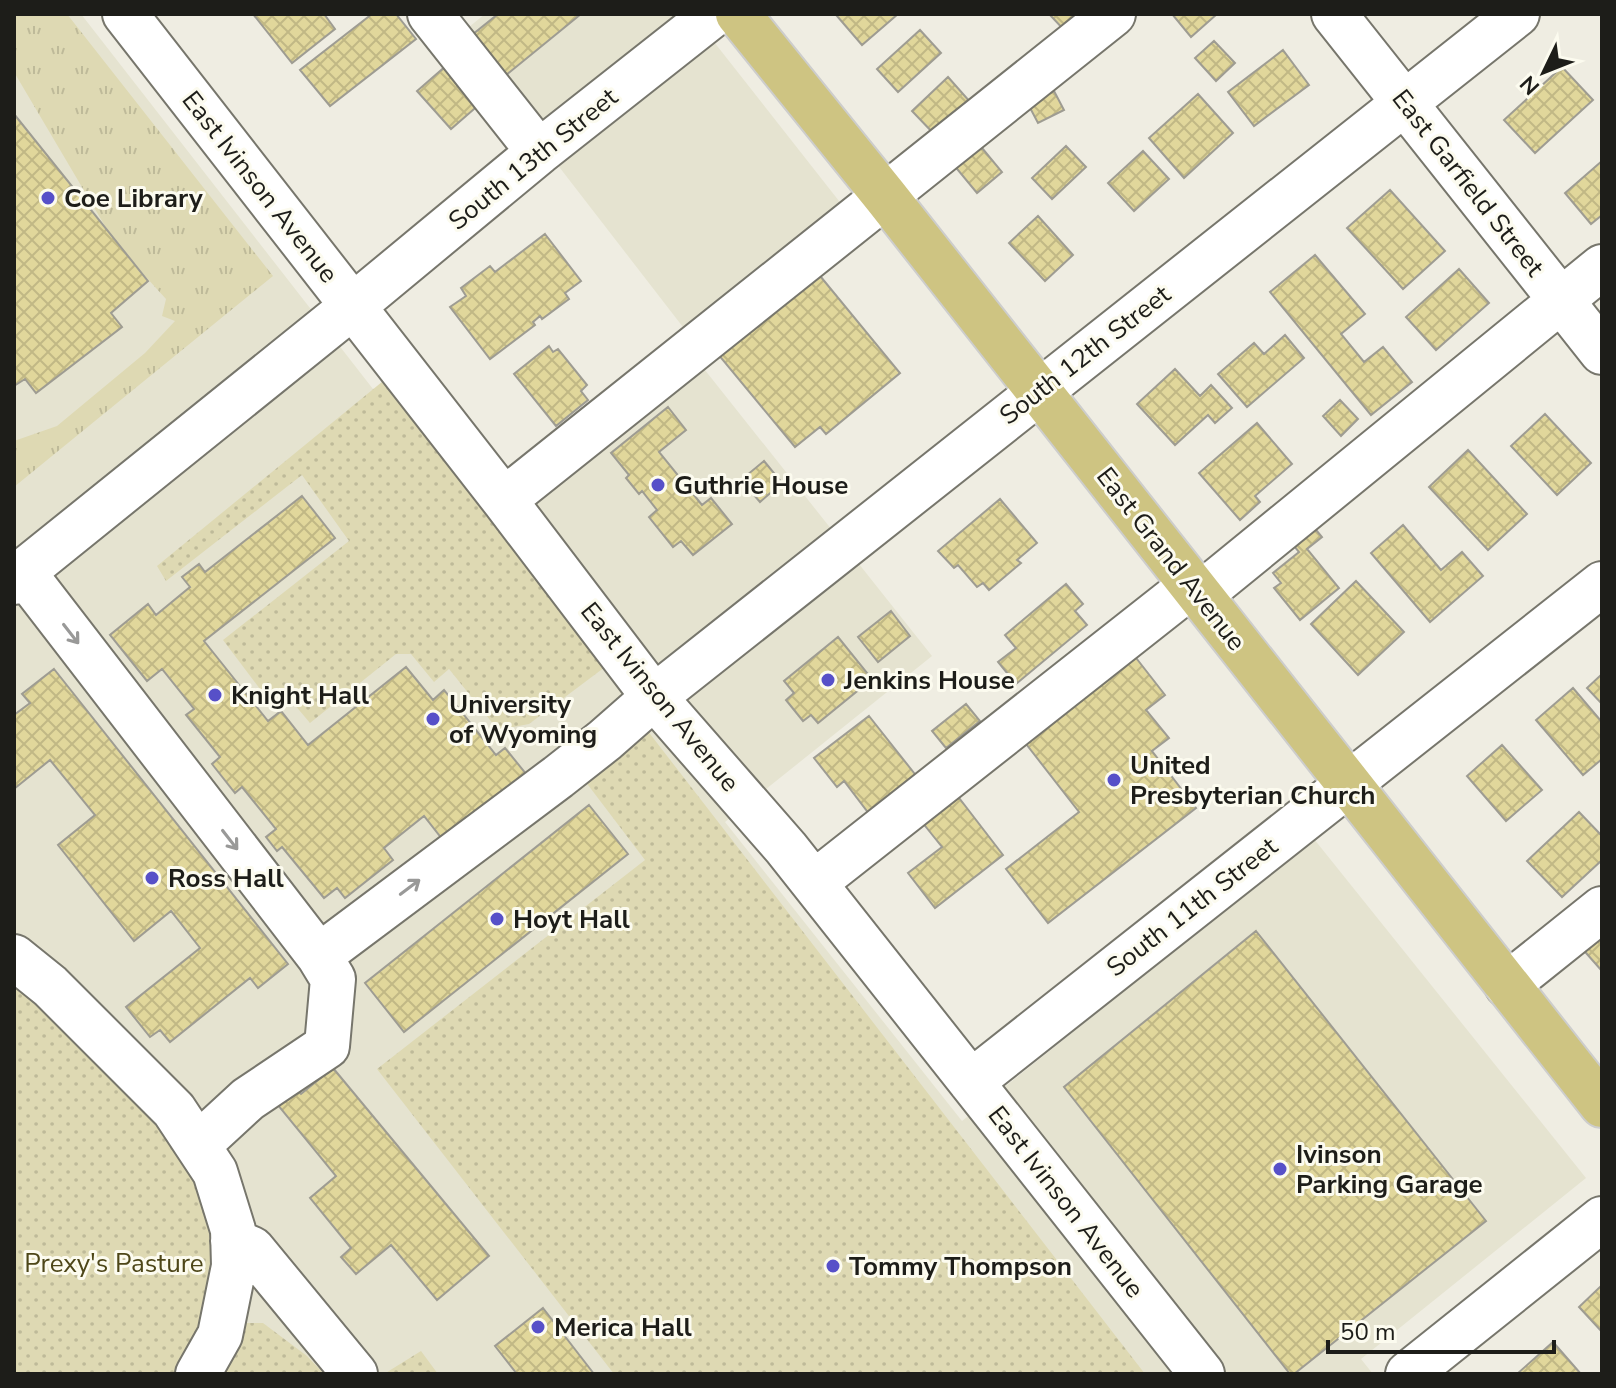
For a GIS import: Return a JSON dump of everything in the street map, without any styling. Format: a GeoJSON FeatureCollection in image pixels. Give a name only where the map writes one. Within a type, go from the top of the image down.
{"type":"FeatureCollection","features":[{"type":"Feature","properties":{"kind":"main road","name":"East Grand Avenue"},"geometry":{"type":"LineString","coordinates":[[738,14],[1602,1105]]}},
{"type":"Feature","properties":{"kind":"street","name":"East Ivinson Avenue"},"geometry":{"type":"LineString","coordinates":[[125,14],[654,697],[786,848],[1202,1374]]}},
{"type":"Feature","properties":{"kind":"street"},"geometry":{"type":"LineString","coordinates":[[430,14],[539,152]]}},
{"type":"Feature","properties":{"kind":"street","name":"South 13th Street"},"geometry":{"type":"LineString","coordinates":[[19,577],[539,152],[714,14]]}},
{"type":"Feature","properties":{"kind":"street"},"geometry":{"type":"LineString","coordinates":[[504,500],[1113,14]]}},
{"type":"Feature","properties":{"kind":"street","name":"East Garfield Street"},"geometry":{"type":"LineString","coordinates":[[1334,14],[1602,352]]}},
{"type":"Feature","properties":{"kind":"street","name":"South 12th Street"},"geometry":{"type":"LineString","coordinates":[[319,956],[558,777],[654,697],[1517,14]]}},
{"type":"Feature","properties":{"kind":"street"},"geometry":{"type":"LineString","coordinates":[[814,883],[1196,590],[1602,267]]}},
{"type":"Feature","properties":{"kind":"street"},"geometry":{"type":"LineString","coordinates":[[19,577],[319,956],[333,979],[327,1046],[248,1099],[198,1145]]}},
{"type":"Feature","properties":{"kind":"street","name":"South 11th Street"},"geometry":{"type":"LineString","coordinates":[[971,1082],[1602,584]]}},
{"type":"Feature","properties":{"kind":"street"},"geometry":{"type":"LineString","coordinates":[[1507,985],[1602,909]]}},
{"type":"Feature","properties":{"kind":"street"},"geometry":{"type":"LineString","coordinates":[[14,957],[50,986],[174,1110],[215,1172],[233,1230],[234,1266],[220,1335],[198,1374]]}},
{"type":"Feature","properties":{"kind":"street"},"geometry":{"type":"LineString","coordinates":[[1408,1374],[1602,1219]]}},
{"type":"Feature","properties":{"kind":"street"},"geometry":{"type":"LineString","coordinates":[[233,1241],[252,1249],[355,1374]]}},
{"type":"Feature","properties":{"kind":"shaded area","name":"University of Wyoming"},"geometry":{"type":"Polygon","coordinates":[[[14,14],[81,14],[482,529],[697,360],[932,656],[725,822],[962,1121],[1314,839],[1586,1178],[1361,1359],[1373,1374],[14,1374],[14,14]]]}},
{"type":"Feature","properties":{"kind":"shaded area"},"geometry":{"type":"Polygon","coordinates":[[[485,14],[692,14],[861,229],[703,353],[458,36],[485,14]]]}},
{"type":"Feature","properties":{"kind":"green space"},"geometry":{"type":"Polygon","coordinates":[[[14,14],[67,14],[273,276],[14,487],[14,441],[57,426],[145,353],[175,321],[162,316],[166,299],[115,243],[14,72],[14,14]]]}},
{"type":"Feature","properties":{"kind":"green space"},"geometry":{"type":"Polygon","coordinates":[[[388,377],[609,664],[529,724],[498,730],[449,669],[434,682],[411,654],[396,654],[310,723],[283,691],[269,701],[223,640],[349,541],[302,475],[166,581],[157,566],[388,377]]]}},
{"type":"Feature","properties":{"kind":"green space"},"geometry":{"type":"Polygon","coordinates":[[[647,730],[1145,1374],[614,1374],[377,1069],[645,860],[585,781],[647,730]]]}},
{"type":"Feature","properties":{"kind":"green space","name":"Prexy's Pasture"},"geometry":{"type":"Polygon","coordinates":[[[14,977],[107,1052],[186,1155],[216,1226],[206,1328],[177,1374],[14,1374],[14,977]]]}},
{"type":"Feature","properties":{"kind":"green space"},"geometry":{"type":"Polygon","coordinates":[[[236,1323],[263,1323],[307,1356],[324,1374],[217,1374],[236,1323]]]}},
{"type":"Feature","properties":{"kind":"green space"},"geometry":{"type":"Polygon","coordinates":[[[421,1351],[438,1374],[384,1374],[421,1351]]]}},
{"type":"Feature","properties":{"kind":"building"},"geometry":{"type":"Polygon","coordinates":[[[253,14],[324,14],[335,29],[292,63],[253,14]]]}},
{"type":"Feature","properties":{"kind":"building"},"geometry":{"type":"Polygon","coordinates":[[[372,14],[396,14],[416,39],[330,106],[300,70],[372,14]]]}},
{"type":"Feature","properties":{"kind":"building"},"geometry":{"type":"Polygon","coordinates":[[[498,14],[581,14],[500,80],[467,39],[498,14]]]}},
{"type":"Feature","properties":{"kind":"building"},"geometry":{"type":"Polygon","coordinates":[[[898,14],[862,45],[837,16],[898,14]]]}},
{"type":"Feature","properties":{"kind":"building"},"geometry":{"type":"Polygon","coordinates":[[[1049,14],[1083,14],[1067,33],[1049,14]]]}},
{"type":"Feature","properties":{"kind":"building"},"geometry":{"type":"Polygon","coordinates":[[[1172,14],[1217,14],[1191,37],[1172,14]]]}},
{"type":"Feature","properties":{"kind":"building"},"geometry":{"type":"Polygon","coordinates":[[[920,30],[941,53],[898,92],[877,69],[920,30]]]}},
{"type":"Feature","properties":{"kind":"building"},"geometry":{"type":"Polygon","coordinates":[[[1214,41],[1235,63],[1216,81],[1195,58],[1214,41]]]}},
{"type":"Feature","properties":{"kind":"building"},"geometry":{"type":"Polygon","coordinates":[[[1283,50],[1309,85],[1254,126],[1228,92],[1283,50]]]}},
{"type":"Feature","properties":{"kind":"building"},"geometry":{"type":"Polygon","coordinates":[[[447,65],[481,103],[451,129],[417,91],[447,65]]]}},
{"type":"Feature","properties":{"kind":"building"},"geometry":{"type":"Polygon","coordinates":[[[1562,67],[1593,100],[1535,153],[1504,120],[1562,67]]]}},
{"type":"Feature","properties":{"kind":"building"},"geometry":{"type":"Polygon","coordinates":[[[948,77],[971,103],[936,136],[912,111],[948,77]]]}},
{"type":"Feature","properties":{"kind":"building"},"geometry":{"type":"Polygon","coordinates":[[[1054,91],[1064,110],[1038,123],[1028,104],[1054,91]]]}},
{"type":"Feature","properties":{"kind":"building"},"geometry":{"type":"Polygon","coordinates":[[[1198,94],[1233,133],[1184,178],[1149,138],[1198,94]]]}},
{"type":"Feature","properties":{"kind":"building","name":"Coe Library"},"geometry":{"type":"Polygon","coordinates":[[[14,114],[148,281],[111,313],[122,327],[36,393],[25,379],[14,386],[14,114]]]}},
{"type":"Feature","properties":{"kind":"building"},"geometry":{"type":"Polygon","coordinates":[[[968,131],[1002,172],[977,193],[943,152],[968,131]]]}},
{"type":"Feature","properties":{"kind":"building"},"geometry":{"type":"Polygon","coordinates":[[[1066,146],[1086,167],[1052,199],[1032,178],[1066,146]]]}},
{"type":"Feature","properties":{"kind":"building"},"geometry":{"type":"Polygon","coordinates":[[[1143,151],[1169,179],[1134,211],[1108,183],[1143,151]]]}},
{"type":"Feature","properties":{"kind":"building"},"geometry":{"type":"Polygon","coordinates":[[[1602,161],[1602,215],[1591,224],[1565,193],[1602,161]]]}},
{"type":"Feature","properties":{"kind":"building"},"geometry":{"type":"Polygon","coordinates":[[[1390,190],[1445,251],[1403,289],[1347,228],[1390,190]]]}},
{"type":"Feature","properties":{"kind":"building"},"geometry":{"type":"Polygon","coordinates":[[[1038,216],[1073,255],[1045,281],[1009,243],[1038,216]]]}},
{"type":"Feature","properties":{"kind":"building"},"geometry":{"type":"Polygon","coordinates":[[[545,234],[581,281],[565,293],[569,299],[542,319],[540,316],[533,322],[535,325],[490,359],[450,307],[466,296],[461,288],[490,266],[495,272],[545,234]]]}},
{"type":"Feature","properties":{"kind":"building"},"geometry":{"type":"Polygon","coordinates":[[[1315,255],[1365,314],[1341,334],[1364,362],[1383,347],[1412,382],[1371,415],[1270,292],[1315,255]]]}},
{"type":"Feature","properties":{"kind":"building"},"geometry":{"type":"Polygon","coordinates":[[[1459,269],[1489,303],[1436,350],[1406,317],[1459,269]]]}},
{"type":"Feature","properties":{"kind":"building"},"geometry":{"type":"Polygon","coordinates":[[[816,271],[900,373],[826,434],[820,427],[795,447],[717,353],[816,271]]]}},
{"type":"Feature","properties":{"kind":"building"},"geometry":{"type":"Polygon","coordinates":[[[1285,335],[1304,358],[1247,407],[1218,374],[1254,343],[1264,354],[1285,335]]]}},
{"type":"Feature","properties":{"kind":"building"},"geometry":{"type":"Polygon","coordinates":[[[549,346],[553,352],[558,349],[587,385],[581,391],[588,400],[556,426],[514,374],[549,346]]]}},
{"type":"Feature","properties":{"kind":"building"},"geometry":{"type":"Polygon","coordinates":[[[1175,369],[1200,396],[1211,385],[1232,408],[1215,423],[1208,415],[1175,445],[1137,404],[1175,369]]]}},
{"type":"Feature","properties":{"kind":"building"},"geometry":{"type":"Polygon","coordinates":[[[1340,400],[1358,419],[1341,436],[1323,416],[1340,400]]]}},
{"type":"Feature","properties":{"kind":"building","name":"Guthrie House"},"geometry":{"type":"Polygon","coordinates":[[[668,407],[686,430],[659,452],[702,505],[711,498],[732,524],[693,555],[681,541],[673,547],[649,517],[657,510],[642,491],[639,494],[626,478],[629,475],[611,453],[668,407]]]}},
{"type":"Feature","properties":{"kind":"building"},"geometry":{"type":"Polygon","coordinates":[[[1545,414],[1591,463],[1557,495],[1511,446],[1545,414]]]}},
{"type":"Feature","properties":{"kind":"building"},"geometry":{"type":"Polygon","coordinates":[[[1257,423],[1292,464],[1255,496],[1260,502],[1240,520],[1199,473],[1257,423]]]}},
{"type":"Feature","properties":{"kind":"building"},"geometry":{"type":"Polygon","coordinates":[[[1468,450],[1527,514],[1488,550],[1429,487],[1468,450]]]}},
{"type":"Feature","properties":{"kind":"building"},"geometry":{"type":"Polygon","coordinates":[[[764,461],[782,483],[760,502],[741,480],[764,461]]]}},
{"type":"Feature","properties":{"kind":"building","name":"Knight Hall"},"geometry":{"type":"Polygon","coordinates":[[[302,496],[335,538],[204,641],[268,721],[281,711],[308,745],[406,667],[433,700],[444,690],[496,755],[505,748],[527,775],[443,840],[424,816],[384,848],[393,860],[345,898],[337,888],[324,898],[282,847],[277,851],[266,837],[276,829],[242,787],[235,793],[212,764],[220,757],[186,715],[194,709],[162,669],[147,681],[110,635],[148,604],[156,615],[190,587],[182,577],[199,564],[205,572],[302,496]]]}},
{"type":"Feature","properties":{"kind":"building"},"geometry":{"type":"Polygon","coordinates":[[[1000,499],[1037,543],[1017,560],[1021,563],[989,590],[983,583],[977,587],[958,565],[954,568],[938,551],[1000,499]]]}},
{"type":"Feature","properties":{"kind":"building"},"geometry":{"type":"Polygon","coordinates":[[[1303,514],[1322,537],[1307,549],[1339,588],[1300,620],[1274,588],[1281,583],[1273,573],[1299,552],[1282,531],[1303,514]]]}},
{"type":"Feature","properties":{"kind":"building"},"geometry":{"type":"Polygon","coordinates":[[[1403,525],[1441,570],[1462,552],[1483,576],[1430,622],[1371,553],[1403,525]]]}},
{"type":"Feature","properties":{"kind":"building"},"geometry":{"type":"Polygon","coordinates":[[[1356,581],[1404,632],[1358,675],[1311,624],[1356,581]]]}},
{"type":"Feature","properties":{"kind":"building"},"geometry":{"type":"Polygon","coordinates":[[[1066,584],[1083,604],[1075,611],[1087,625],[1016,684],[998,662],[1016,648],[1005,635],[1066,584]]]}},
{"type":"Feature","properties":{"kind":"building"},"geometry":{"type":"Polygon","coordinates":[[[891,611],[910,636],[878,662],[858,637],[891,611]]]}},
{"type":"Feature","properties":{"kind":"building","name":"Jenkins House"},"geometry":{"type":"Polygon","coordinates":[[[838,637],[872,679],[818,723],[811,715],[803,721],[786,700],[794,693],[784,681],[838,637]]]}},
{"type":"Feature","properties":{"kind":"building","name":"United Presbyterian Church"},"geometry":{"type":"Polygon","coordinates":[[[1133,654],[1165,695],[1146,710],[1169,738],[1152,751],[1196,808],[1048,923],[1006,869],[1079,812],[1023,740],[1133,654]]]}},
{"type":"Feature","properties":{"kind":"building","name":"Ross Hall"},"geometry":{"type":"Polygon","coordinates":[[[54,669],[288,964],[258,988],[250,978],[170,1042],[160,1030],[150,1037],[126,1007],[200,948],[171,911],[134,941],[58,845],[95,815],[50,760],[14,789],[14,715],[30,703],[22,694],[54,669]]]}},
{"type":"Feature","properties":{"kind":"building"},"geometry":{"type":"Polygon","coordinates":[[[1602,674],[1602,704],[1587,688],[1602,674]]]}},
{"type":"Feature","properties":{"kind":"building"},"geometry":{"type":"Polygon","coordinates":[[[1573,688],[1602,722],[1602,759],[1583,775],[1536,720],[1573,688]]]}},
{"type":"Feature","properties":{"kind":"building"},"geometry":{"type":"Polygon","coordinates":[[[966,704],[980,721],[946,748],[932,731],[966,704]]]}},
{"type":"Feature","properties":{"kind":"building"},"geometry":{"type":"Polygon","coordinates":[[[869,716],[918,778],[870,815],[844,781],[837,787],[814,758],[869,716]]]}},
{"type":"Feature","properties":{"kind":"building"},"geometry":{"type":"Polygon","coordinates":[[[1502,745],[1542,790],[1506,821],[1467,776],[1502,745]]]}},
{"type":"Feature","properties":{"kind":"building"},"geometry":{"type":"Polygon","coordinates":[[[953,790],[1003,855],[935,908],[908,873],[942,847],[918,817],[953,790]]]}},
{"type":"Feature","properties":{"kind":"building","name":"Hoyt Hall"},"geometry":{"type":"Polygon","coordinates":[[[589,805],[628,854],[404,1032],[365,983],[589,805]]]}},
{"type":"Feature","properties":{"kind":"building"},"geometry":{"type":"Polygon","coordinates":[[[1579,812],[1602,836],[1602,860],[1562,897],[1527,861],[1579,812]]]}},
{"type":"Feature","properties":{"kind":"building"},"geometry":{"type":"Polygon","coordinates":[[[1602,912],[1602,971],[1572,937],[1602,912]]]}},
{"type":"Feature","properties":{"kind":"building"},"geometry":{"type":"Polygon","coordinates":[[[1256,931],[1486,1221],[1294,1374],[1290,1374],[1064,1087],[1256,931]]]}},
{"type":"Feature","properties":{"kind":"building"},"geometry":{"type":"Polygon","coordinates":[[[333,1068],[489,1256],[437,1300],[391,1245],[356,1274],[341,1257],[351,1248],[310,1198],[336,1176],[277,1104],[296,1089],[301,1094],[333,1068]]]}},
{"type":"Feature","properties":{"kind":"building"},"geometry":{"type":"Polygon","coordinates":[[[1602,1285],[1602,1332],[1579,1307],[1602,1285]]]}},
{"type":"Feature","properties":{"kind":"building","name":"Merica Hall"},"geometry":{"type":"Polygon","coordinates":[[[543,1308],[594,1374],[517,1374],[495,1346],[543,1308]]]}},
{"type":"Feature","properties":{"kind":"building"},"geometry":{"type":"Polygon","coordinates":[[[1553,1342],[1581,1374],[1517,1374],[1553,1342]]]}},
{"type":"Feature","properties":{"kind":"place","name":"Coe Library"},"geometry":{"type":"Point","coordinates":[48,198]}},
{"type":"Feature","properties":{"kind":"place","name":"Guthrie House"},"geometry":{"type":"Point","coordinates":[658,485]}},
{"type":"Feature","properties":{"kind":"place","name":"Jenkins House"},"geometry":{"type":"Point","coordinates":[828,680]}},
{"type":"Feature","properties":{"kind":"place","name":"Knight Hall"},"geometry":{"type":"Point","coordinates":[215,695]}},
{"type":"Feature","properties":{"kind":"place","name":"University of Wyoming"},"geometry":{"type":"Point","coordinates":[433,719]}},
{"type":"Feature","properties":{"kind":"place","name":"United Presbyterian Church"},"geometry":{"type":"Point","coordinates":[1114,780]}},
{"type":"Feature","properties":{"kind":"place","name":"Ross Hall"},"geometry":{"type":"Point","coordinates":[152,878]}},
{"type":"Feature","properties":{"kind":"place","name":"Hoyt Hall"},"geometry":{"type":"Point","coordinates":[497,919]}},
{"type":"Feature","properties":{"kind":"place","name":"Ivinson Parking Garage"},"geometry":{"type":"Point","coordinates":[1280,1169]}},
{"type":"Feature","properties":{"kind":"place","name":"Tommy Thompson"},"geometry":{"type":"Point","coordinates":[833,1266]}},
{"type":"Feature","properties":{"kind":"place","name":"Merica Hall"},"geometry":{"type":"Point","coordinates":[538,1327]}}]}
